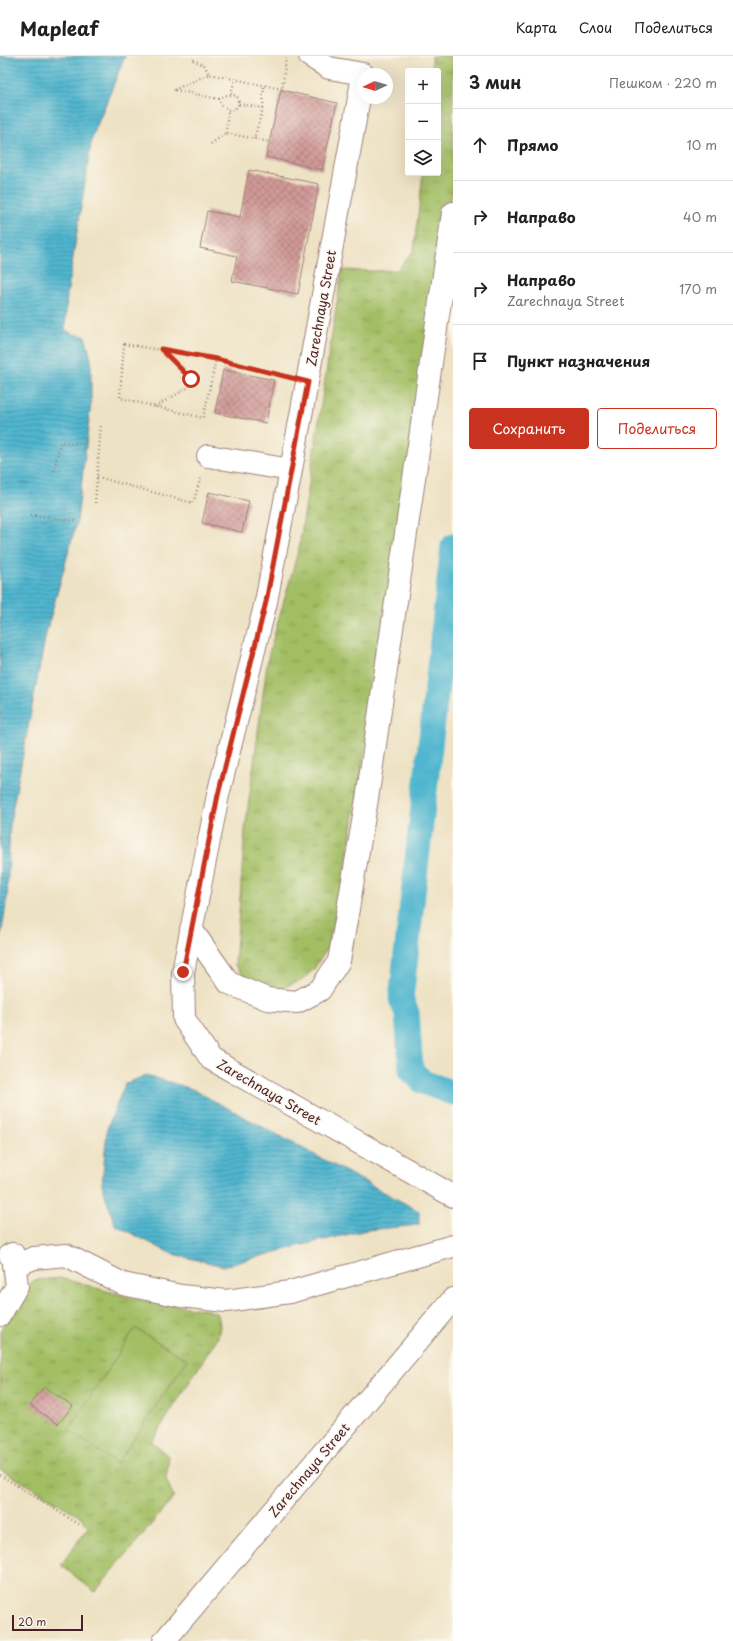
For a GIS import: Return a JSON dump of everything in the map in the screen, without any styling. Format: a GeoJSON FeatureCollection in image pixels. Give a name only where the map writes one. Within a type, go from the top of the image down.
{"type":"FeatureCollection","features":[{"type":"Feature","properties":{"kind":"street"},"geometry":{"type":"LineString","coordinates":[[310,56],[329,68],[357,74]]}},
{"type":"Feature","properties":{"kind":"street","name":"Zarechnaya Street"},"geometry":{"type":"LineString","coordinates":[[364,68],[367,56]]}},
{"type":"Feature","properties":{"kind":"street","name":"Zarechnaya Street"},"geometry":{"type":"LineString","coordinates":[[358,104],[308,382],[266,602],[218,795],[191,929],[183,972],[184,1019],[211,1059],[453,1196]]}},
{"type":"Feature","properties":{"kind":"street"},"geometry":{"type":"LineString","coordinates":[[191,929],[229,983],[267,999],[297,1002],[320,990],[339,961],[370,783],[453,213]]}},
{"type":"Feature","properties":{"kind":"street"},"geometry":{"type":"LineString","coordinates":[[208,456],[291,470]]}},
{"type":"Feature","properties":{"kind":"street"},"geometry":{"type":"LineString","coordinates":[[0,1315],[17,1286],[7,1263],[34,1258],[66,1255],[123,1284],[181,1296],[226,1301],[290,1292],[453,1246]]}},
{"type":"Feature","properties":{"kind":"street","name":"Zarechnaya Street"},"geometry":{"type":"LineString","coordinates":[[164,1641],[453,1299]]}},
{"type":"Feature","properties":{"kind":"path"},"geometry":{"type":"LineString","coordinates":[[239,104],[237,96],[231,94],[225,95],[219,99],[174,90],[209,74],[282,88],[286,56]]}},
{"type":"Feature","properties":{"kind":"path"},"geometry":{"type":"LineString","coordinates":[[193,60],[204,64],[209,74]]}},
{"type":"Feature","properties":{"kind":"path"},"geometry":{"type":"LineString","coordinates":[[231,94],[235,79]]}},
{"type":"Feature","properties":{"kind":"path"},"geometry":{"type":"LineString","coordinates":[[254,139],[262,108],[264,85]]}},
{"type":"Feature","properties":{"kind":"path"},"geometry":{"type":"LineString","coordinates":[[219,99],[221,105],[228,110],[234,110],[239,104]]}},
{"type":"Feature","properties":{"kind":"path"},"geometry":{"type":"LineString","coordinates":[[239,104],[262,108]]}},
{"type":"Feature","properties":{"kind":"path"},"geometry":{"type":"LineString","coordinates":[[212,144],[226,133],[228,110]]}},
{"type":"Feature","properties":{"kind":"path"},"geometry":{"type":"LineString","coordinates":[[226,133],[270,142]]}},
{"type":"Feature","properties":{"kind":"path"},"geometry":{"type":"LineString","coordinates":[[216,359],[203,418],[120,398],[124,344],[216,359],[308,382]]}},
{"type":"Feature","properties":{"kind":"path"},"geometry":{"type":"LineString","coordinates":[[154,407],[189,387],[191,379],[161,349]]}},
{"type":"Feature","properties":{"kind":"path"},"geometry":{"type":"LineString","coordinates":[[95,503],[101,424]]}},
{"type":"Feature","properties":{"kind":"path"},"geometry":{"type":"LineString","coordinates":[[54,471],[60,442],[86,445]]}},
{"type":"Feature","properties":{"kind":"path"},"geometry":{"type":"LineString","coordinates":[[97,477],[193,503],[208,456]]}},
{"type":"Feature","properties":{"kind":"path"},"geometry":{"type":"LineString","coordinates":[[32,515],[77,521]]}},
{"type":"Feature","properties":{"kind":"path"},"geometry":{"type":"LineString","coordinates":[[0,1475],[80,1525]]}},
{"type":"Feature","properties":{"kind":"green space"},"geometry":{"type":"Polygon","coordinates":[[[432,56],[453,56],[453,184],[438,302],[342,890],[327,949],[314,969],[301,981],[278,989],[248,981],[235,965],[245,830],[268,657],[299,548],[342,270],[397,270],[414,250],[423,176],[441,176],[441,68],[432,68],[432,56]]]}},
{"type":"Feature","properties":{"kind":"green space"},"geometry":{"type":"Polygon","coordinates":[[[60,1278],[140,1300],[208,1310],[218,1314],[220,1326],[218,1337],[152,1441],[169,1457],[166,1479],[174,1497],[95,1592],[61,1565],[88,1527],[80,1516],[0,1469],[0,1331],[25,1288],[35,1280],[60,1278]]]}},
{"type":"Feature","properties":{"kind":"green space"},"geometry":{"type":"Polygon","coordinates":[[[135,1328],[187,1360],[117,1464],[69,1430],[135,1328]]]}},
{"type":"Feature","properties":{"kind":"water"},"geometry":{"type":"Polygon","coordinates":[[[0,56],[125,56],[92,138],[67,295],[65,330],[73,334],[85,336],[91,359],[91,403],[77,521],[46,633],[10,822],[7,898],[0,943],[0,56]]]}},
{"type":"Feature","properties":{"kind":"water"},"geometry":{"type":"Polygon","coordinates":[[[146,1075],[192,1089],[419,1211],[419,1225],[367,1230],[302,1245],[224,1266],[172,1254],[115,1225],[102,1185],[107,1129],[125,1084],[146,1075]]]}},
{"type":"Feature","properties":{"kind":"building"},"geometry":{"type":"Polygon","coordinates":[[[281,90],[337,103],[322,170],[266,157],[281,90]]]}},
{"type":"Feature","properties":{"kind":"building"},"geometry":{"type":"Polygon","coordinates":[[[249,170],[319,184],[298,294],[232,281],[237,256],[200,248],[207,211],[240,217],[249,170]]]}},
{"type":"Feature","properties":{"kind":"building"},"geometry":{"type":"Polygon","coordinates":[[[223,370],[274,380],[266,423],[215,413],[223,370]]]}},
{"type":"Feature","properties":{"kind":"building"},"geometry":{"type":"Polygon","coordinates":[[[209,492],[249,501],[242,532],[202,523],[209,492]]]}},
{"type":"Feature","properties":{"kind":"building"},"geometry":{"type":"Polygon","coordinates":[[[44,1387],[73,1406],[58,1424],[30,1405],[44,1387]]]}},
{"type":"Feature","properties":{"kind":"waterway"},"geometry":{"type":"LineString","coordinates":[[453,546],[401,999],[407,1013],[411,1070],[423,1082],[453,1093]]}},
{"type":"Feature","properties":{"kind":"route"},"geometry":{"type":"LineString","coordinates":[[183,972],[218,795],[266,602],[308,382],[216,359],[161,349],[191,379]]}}]}
